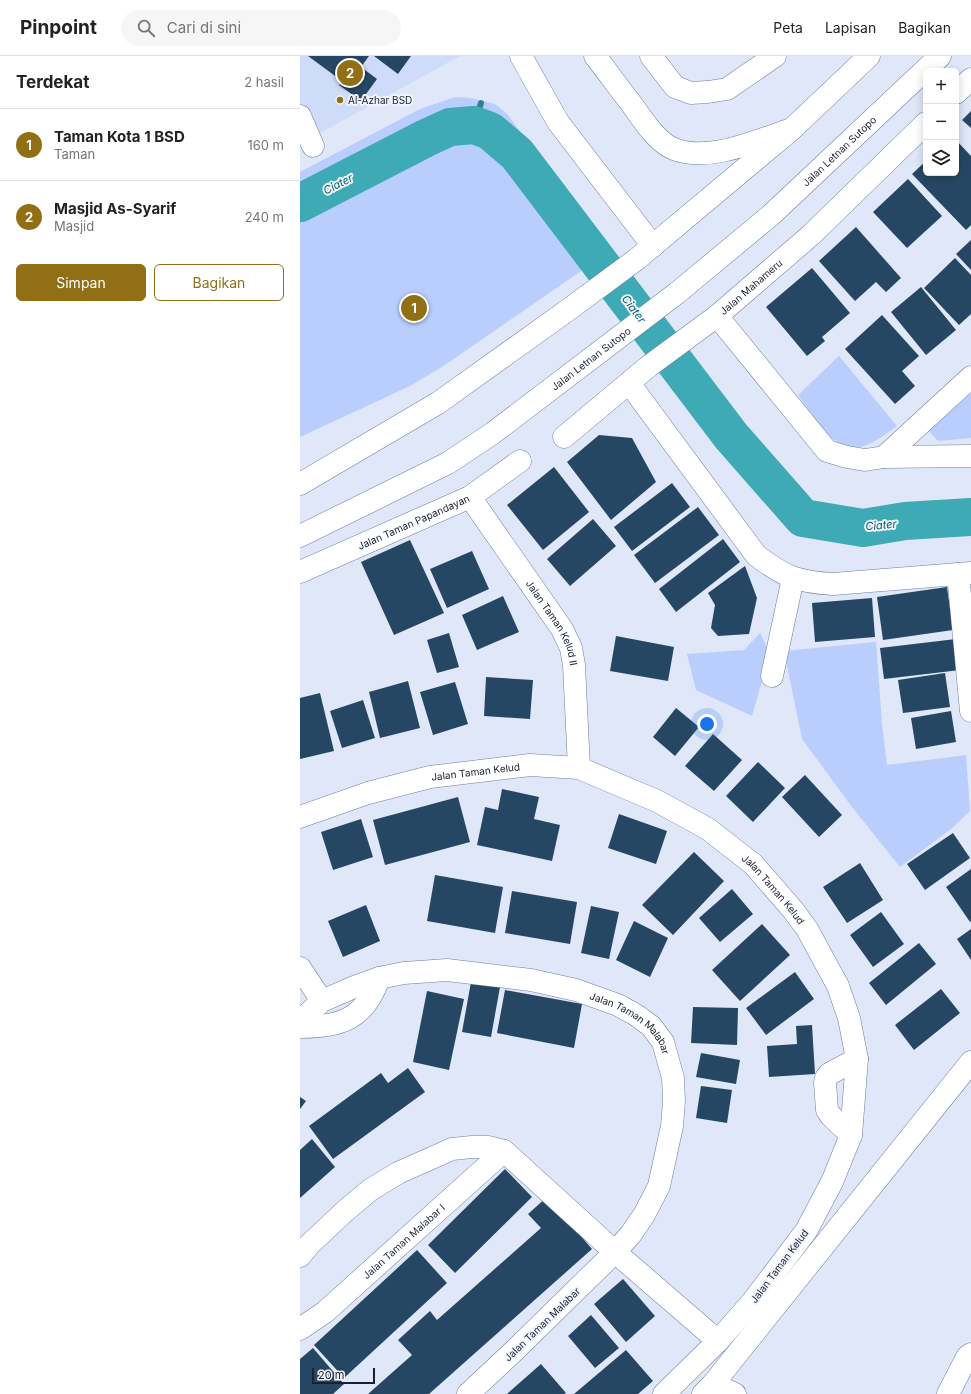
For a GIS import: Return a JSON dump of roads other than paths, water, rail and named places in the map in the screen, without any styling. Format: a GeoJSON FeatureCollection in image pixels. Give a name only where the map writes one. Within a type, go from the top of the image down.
{"type":"FeatureCollection","features":[{"type":"Feature","properties":{"kind":"street"},"geometry":{"type":"LineString","coordinates":[[521,56],[558,122],[645,253]]}},
{"type":"Feature","properties":{"kind":"street"},"geometry":{"type":"LineString","coordinates":[[595,56],[654,135],[673,149],[694,153],[722,151],[736,148],[792,128]]}},
{"type":"Feature","properties":{"kind":"street"},"geometry":{"type":"LineString","coordinates":[[651,56],[675,86],[691,93],[727,89],[775,56]]}},
{"type":"Feature","properties":{"kind":"street"},"geometry":{"type":"LineString","coordinates":[[300,484],[438,403],[645,253],[792,128],[869,56]]}},
{"type":"Feature","properties":{"kind":"street","name":"Jalan Letnan Sutopo"},"geometry":{"type":"LineString","coordinates":[[300,536],[448,463],[493,433],[677,293],[771,215],[940,56]]}},
{"type":"Feature","properties":{"kind":"street"},"geometry":{"type":"LineString","coordinates":[[959,91],[971,79]]}},
{"type":"Feature","properties":{"kind":"street"},"geometry":{"type":"LineString","coordinates":[[300,116],[313,146]]}},
{"type":"Feature","properties":{"kind":"street","name":"Jalan Mahameru"},"geometry":{"type":"LineString","coordinates":[[564,437],[649,366],[717,316],[811,235],[923,126]]}},
{"type":"Feature","properties":{"kind":"street"},"geometry":{"type":"LineString","coordinates":[[717,316],[827,451],[846,457],[865,460],[884,457],[971,456]]}},
{"type":"Feature","properties":{"kind":"street"},"geometry":{"type":"LineString","coordinates":[[884,457],[971,377]]}},
{"type":"Feature","properties":{"kind":"street"},"geometry":{"type":"LineString","coordinates":[[629,383],[756,555],[773,569],[792,578],[815,583],[833,584],[965,574],[971,711]]}},
{"type":"Feature","properties":{"kind":"street","name":"Jalan Taman Papandayan"},"geometry":{"type":"LineString","coordinates":[[300,572],[470,497],[520,461]]}},
{"type":"Feature","properties":{"kind":"street","name":"Jalan Taman Kelud II"},"geometry":{"type":"LineString","coordinates":[[470,497],[562,629],[571,648],[574,665],[579,768]]}},
{"type":"Feature","properties":{"kind":"street"},"geometry":{"type":"LineString","coordinates":[[772,676],[792,578]]}},
{"type":"Feature","properties":{"kind":"street","name":"Jalan Taman Kelud"},"geometry":{"type":"LineString","coordinates":[[300,817],[368,793],[430,777],[530,765],[579,768],[657,801],[708,829],[753,864],[793,910],[807,929],[838,986],[849,1018],[857,1059],[851,1135],[832,1182],[806,1231],[753,1301],[718,1341]]}},
{"type":"Feature","properties":{"kind":"street"},"geometry":{"type":"LineString","coordinates":[[300,968],[322,1001]]}},
{"type":"Feature","properties":{"kind":"street","name":"Jalan Taman Malabar"},"geometry":{"type":"LineString","coordinates":[[300,1021],[322,1001],[379,978],[404,973],[447,970],[531,980],[576,990],[618,1005],[636,1015],[651,1026],[663,1042],[671,1071],[674,1101],[672,1126],[658,1186],[644,1215],[631,1234],[615,1252],[468,1394]]}},
{"type":"Feature","properties":{"kind":"street"},"geometry":{"type":"LineString","coordinates":[[300,1027],[316,1027],[335,1024],[361,1011],[374,993],[379,978]]}},
{"type":"Feature","properties":{"kind":"street"},"geometry":{"type":"LineString","coordinates":[[851,1135],[828,1112],[825,1083],[826,1078],[830,1074],[857,1059]]}},
{"type":"Feature","properties":{"kind":"street"},"geometry":{"type":"LineString","coordinates":[[735,1394],[708,1389],[971,1062]]}},
{"type":"Feature","properties":{"kind":"street"},"geometry":{"type":"LineString","coordinates":[[300,1256],[309,1245],[344,1212],[370,1190],[398,1173],[452,1149],[472,1146],[488,1147],[504,1151],[615,1252],[718,1341],[664,1394]]}},
{"type":"Feature","properties":{"kind":"street","name":"Jalan Taman Malabar I"},"geometry":{"type":"LineString","coordinates":[[300,1329],[325,1312],[504,1151]]}},
{"type":"Feature","properties":{"kind":"street"},"geometry":{"type":"LineString","coordinates":[[948,1394],[967,1357],[971,1354]]}},
{"type":"Feature","properties":{"kind":"waterway"},"geometry":{"type":"LineString","coordinates":[[474,125],[481,103]]}},
{"type":"Feature","properties":{"kind":"waterway","name":"Ciater"},"geometry":{"type":"LineString","coordinates":[[300,203],[450,127],[474,125],[490,131],[517,154],[731,436],[803,518],[863,528],[905,521],[971,517]]}},
{"type":"Feature","properties":{"kind":"place","name":"Masjid As-Syarif"},"geometry":{"type":"Point","coordinates":[350,73]}},
{"type":"Feature","properties":{"kind":"place","name":"Al-Azhar BSD"},"geometry":{"type":"Point","coordinates":[340,100]}},
{"type":"Feature","properties":{"kind":"place","name":"Taman Kota 1 BSD"},"geometry":{"type":"Point","coordinates":[414,308]}}]}
